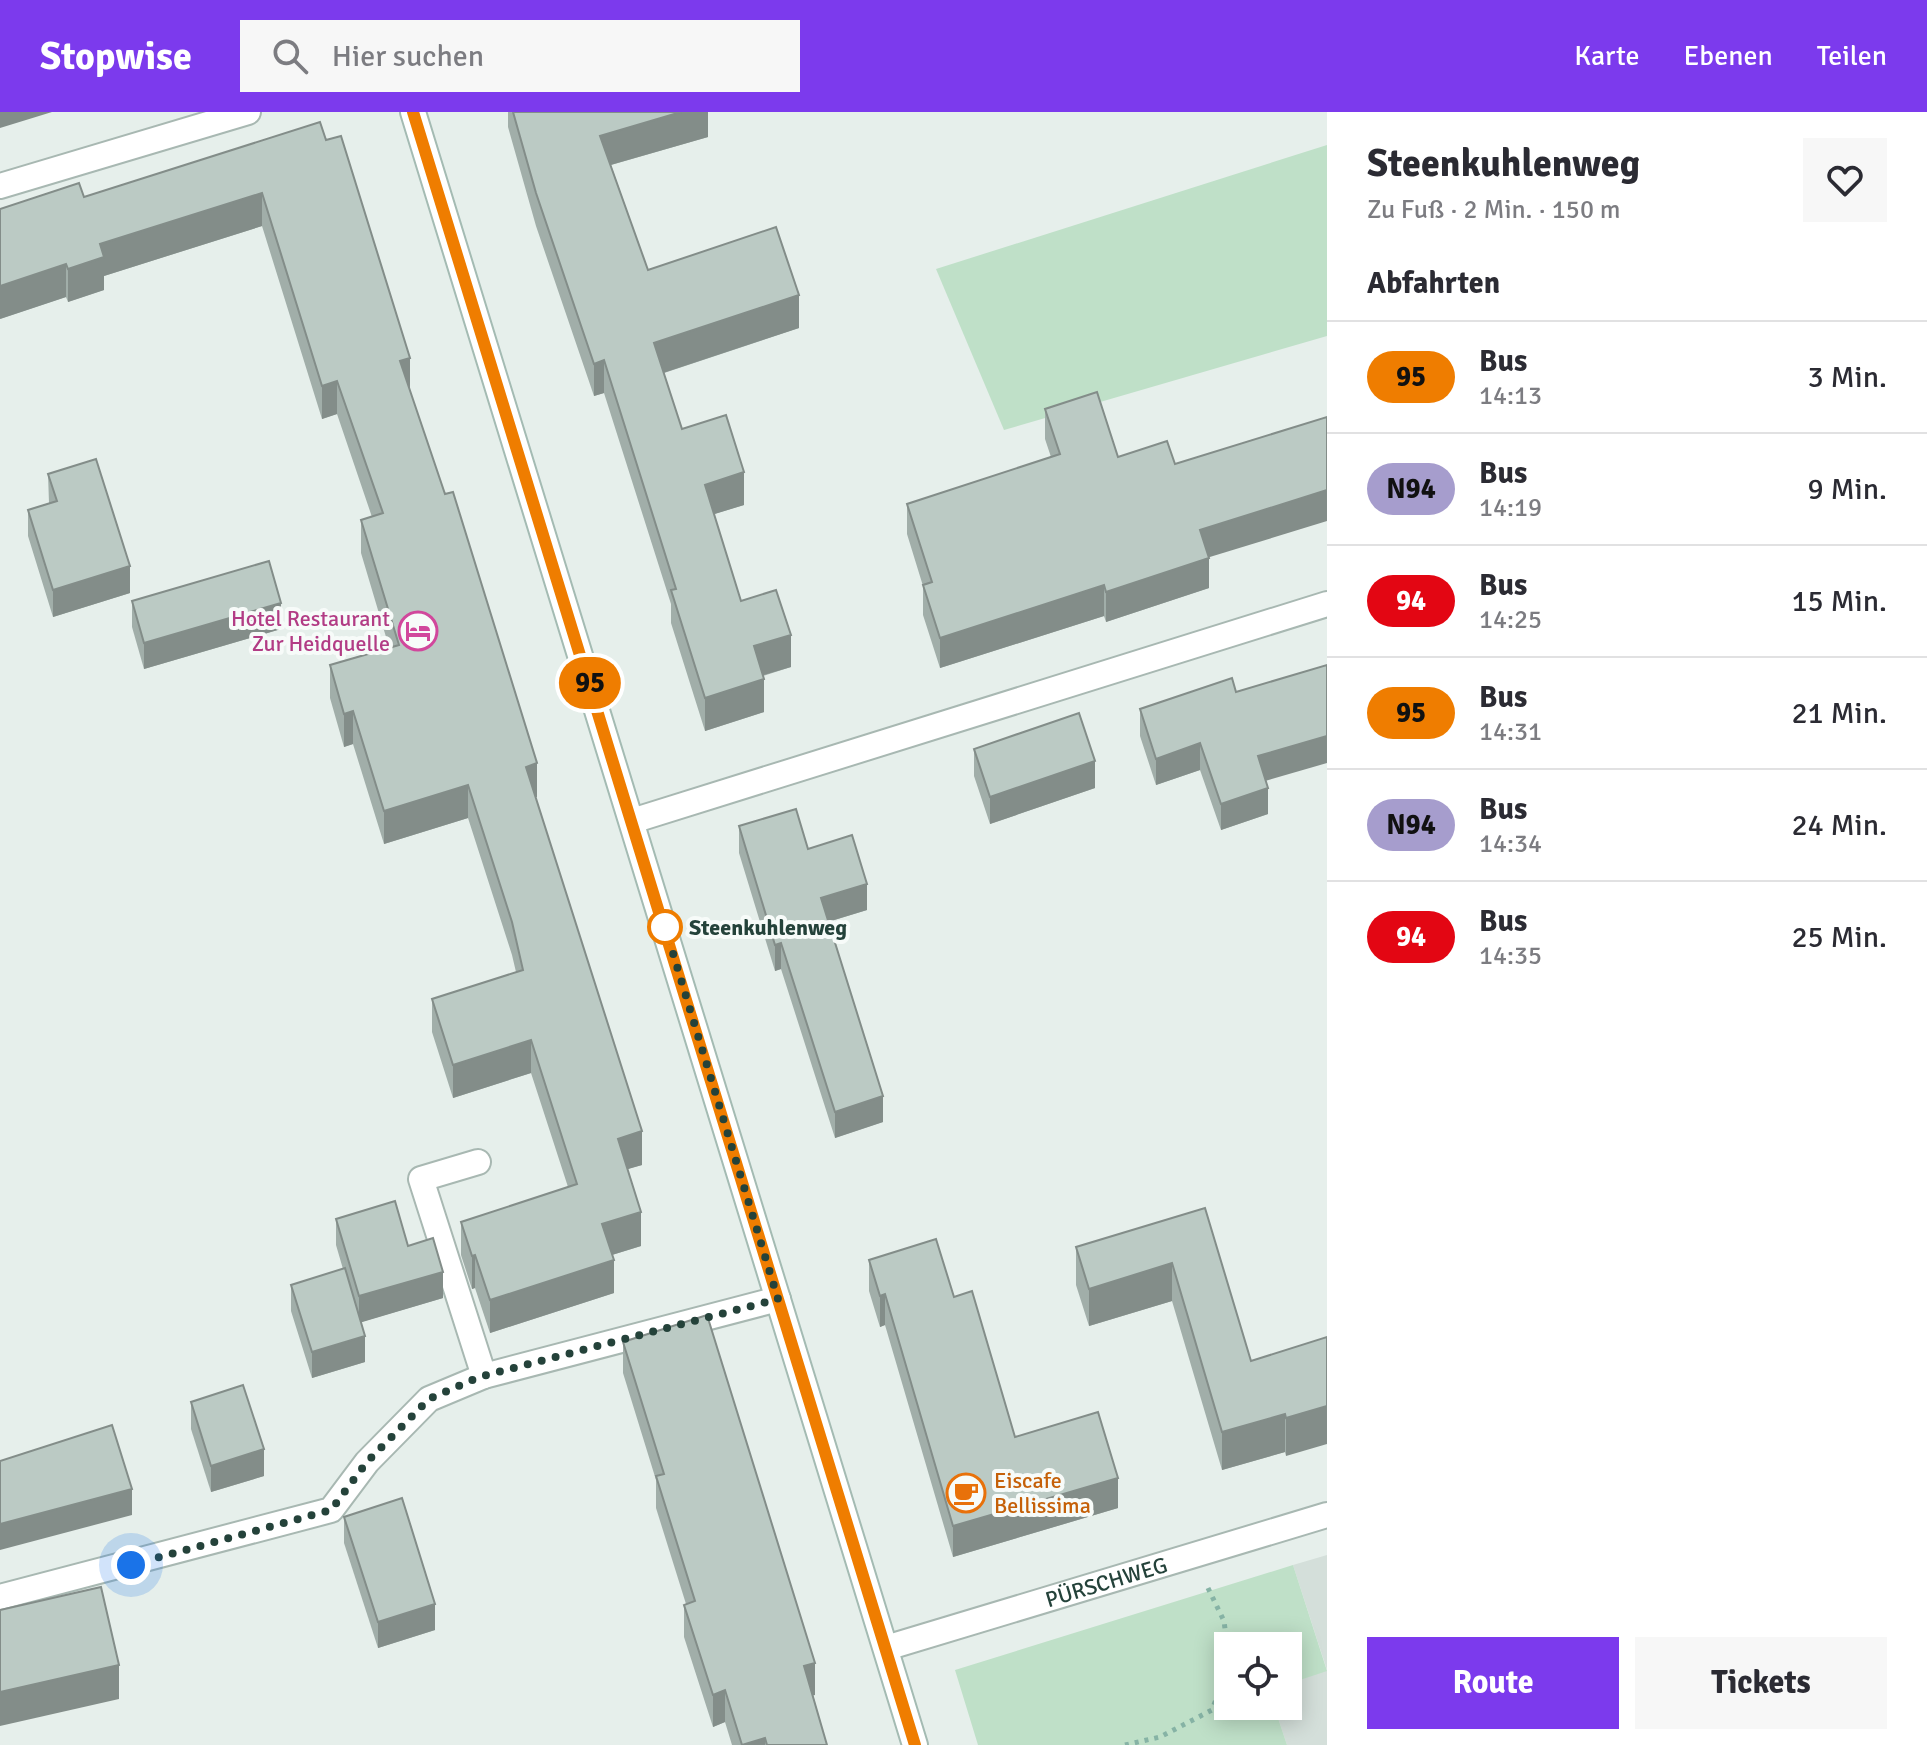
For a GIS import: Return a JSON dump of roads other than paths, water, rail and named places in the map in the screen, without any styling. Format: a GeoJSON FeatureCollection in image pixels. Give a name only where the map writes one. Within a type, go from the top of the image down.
{"type":"FeatureCollection","features":[{"type":"Feature","properties":{"kind":"street"},"geometry":{"type":"LineString","coordinates":[[0,186],[248,112]]}},
{"type":"Feature","properties":{"kind":"street"},"geometry":{"type":"LineString","coordinates":[[413,112],[915,1745]]}},
{"type":"Feature","properties":{"kind":"street"},"geometry":{"type":"LineString","coordinates":[[632,821],[1327,604]]}},
{"type":"Feature","properties":{"kind":"street"},"geometry":{"type":"LineString","coordinates":[[478,1162],[421,1179],[484,1376]]}},
{"type":"Feature","properties":{"kind":"street"},"geometry":{"type":"LineString","coordinates":[[0,1597],[331,1510],[367,1462],[429,1399],[484,1376],[778,1299]]}},
{"type":"Feature","properties":{"kind":"street","name":"PÜRSCHWEG"},"geometry":{"type":"LineString","coordinates":[[886,1648],[1327,1515]]}},
{"type":"Feature","properties":{"kind":"place","name":"Hotel Restaurant Zur Heidquelle"},"geometry":{"type":"Point","coordinates":[418,631]}},
{"type":"Feature","properties":{"kind":"place","name":"Steenkuhlenweg"},"geometry":{"type":"Point","coordinates":[665,927]}},
{"type":"Feature","properties":{"kind":"place","name":"Eiscafe Bellissima"},"geometry":{"type":"Point","coordinates":[966,1493]}}]}
